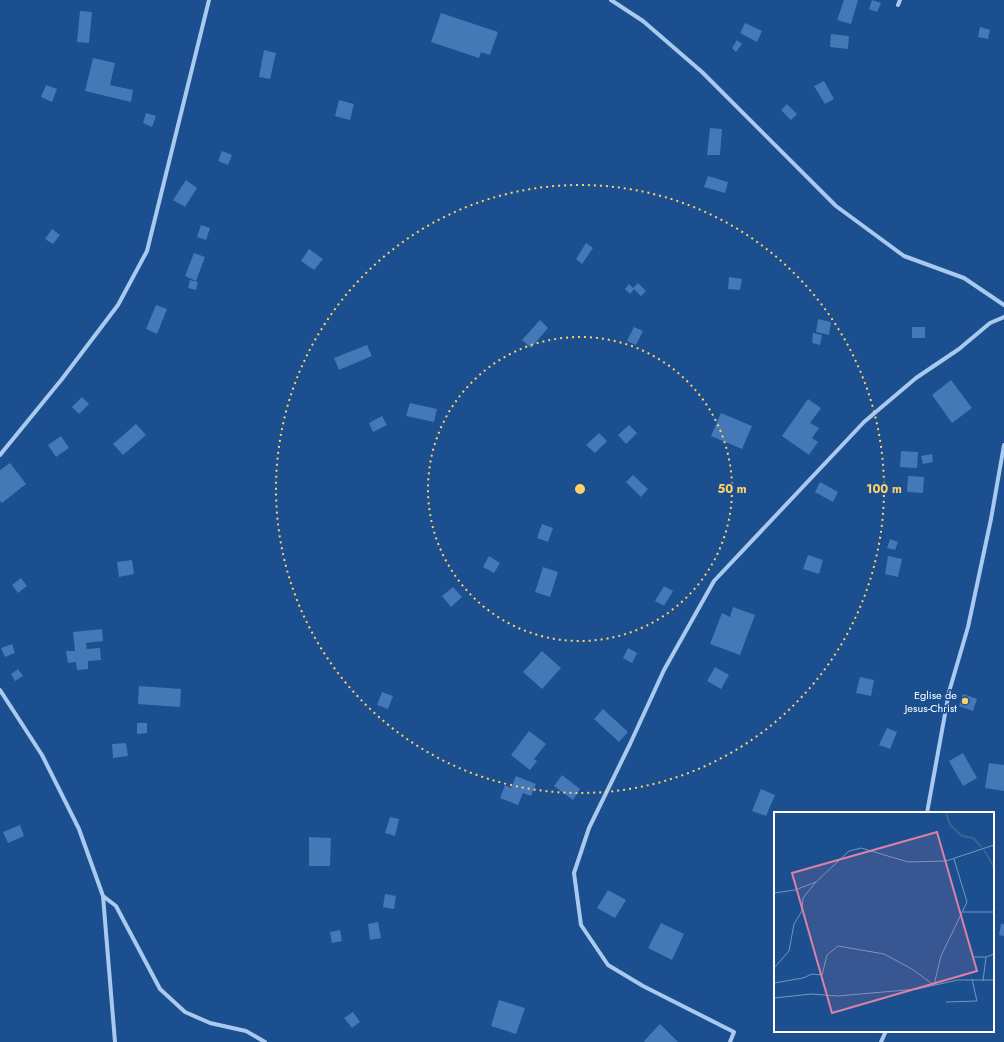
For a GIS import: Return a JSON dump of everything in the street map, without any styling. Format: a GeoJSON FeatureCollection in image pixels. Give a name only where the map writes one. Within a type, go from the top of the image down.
{"type":"FeatureCollection","features":[{"type":"Feature","properties":{"kind":"street"},"geometry":{"type":"LineString","coordinates":[[0,455],[62,379],[118,305],[147,251],[209,0]]}},
{"type":"Feature","properties":{"kind":"street"},"geometry":{"type":"LineString","coordinates":[[611,0],[643,22],[702,72],[836,206],[904,256],[964,278],[1004,305]]}},
{"type":"Feature","properties":{"kind":"street"},"geometry":{"type":"LineString","coordinates":[[730,1042],[734,1032],[643,986],[608,964],[581,925],[574,873],[589,828],[664,670],[714,581],[864,422],[916,378],[959,349],[990,323],[1004,317]]}},
{"type":"Feature","properties":{"kind":"street"},"geometry":{"type":"LineString","coordinates":[[927,812],[949,692],[968,627],[992,519],[1004,445]]}},
{"type":"Feature","properties":{"kind":"street"},"geometry":{"type":"LineString","coordinates":[[0,690],[42,755],[79,829],[103,896],[115,1042]]}},
{"type":"Feature","properties":{"kind":"street"},"geometry":{"type":"LineString","coordinates":[[103,896],[116,906],[160,989],[185,1012],[210,1023],[246,1031],[265,1042]]}},
{"type":"Feature","properties":{"kind":"street"},"geometry":{"type":"LineString","coordinates":[[881,1042],[886,1032]]}},
{"type":"Feature","properties":{"kind":"building"},"geometry":{"type":"Polygon","coordinates":[[[844,0],[858,0],[851,24],[837,20],[844,0]]]}},
{"type":"Feature","properties":{"kind":"building"},"geometry":{"type":"Polygon","coordinates":[[[872,0],[881,3],[877,12],[869,9],[872,0]]]}},
{"type":"Feature","properties":{"kind":"building"},"geometry":{"type":"Polygon","coordinates":[[[80,11],[92,12],[89,43],[77,42],[80,11]]]}},
{"type":"Feature","properties":{"kind":"building"},"geometry":{"type":"Polygon","coordinates":[[[441,13],[498,32],[490,55],[481,52],[479,58],[431,42],[441,13]]]}},
{"type":"Feature","properties":{"kind":"building"},"geometry":{"type":"Polygon","coordinates":[[[745,23],[762,31],[757,42],[740,33],[745,23]]]}},
{"type":"Feature","properties":{"kind":"building"},"geometry":{"type":"Polygon","coordinates":[[[980,27],[990,30],[988,39],[978,37],[980,27]]]}},
{"type":"Feature","properties":{"kind":"building"},"geometry":{"type":"Polygon","coordinates":[[[831,34],[849,36],[848,49],[830,47],[831,34]]]}},
{"type":"Feature","properties":{"kind":"building"},"geometry":{"type":"Polygon","coordinates":[[[737,40],[742,44],[736,52],[732,48],[737,40]]]}},
{"type":"Feature","properties":{"kind":"building"},"geometry":{"type":"Polygon","coordinates":[[[264,50],[276,53],[270,79],[259,77],[264,50]]]}},
{"type":"Feature","properties":{"kind":"building"},"geometry":{"type":"Polygon","coordinates":[[[93,58],[115,63],[110,85],[133,90],[131,102],[85,91],[93,58]]]}},
{"type":"Feature","properties":{"kind":"building"},"geometry":{"type":"Polygon","coordinates":[[[824,81],[834,99],[825,104],[814,86],[824,81]]]}},
{"type":"Feature","properties":{"kind":"building"},"geometry":{"type":"Polygon","coordinates":[[[46,85],[57,89],[52,102],[41,97],[46,85]]]}},
{"type":"Feature","properties":{"kind":"building"},"geometry":{"type":"Polygon","coordinates":[[[339,100],[354,104],[350,120],[335,116],[339,100]]]}},
{"type":"Feature","properties":{"kind":"building"},"geometry":{"type":"Polygon","coordinates":[[[787,104],[797,114],[791,120],[781,110],[787,104]]]}},
{"type":"Feature","properties":{"kind":"building"},"geometry":{"type":"Polygon","coordinates":[[[146,113],[156,116],[152,127],[143,123],[146,113]]]}},
{"type":"Feature","properties":{"kind":"building"},"geometry":{"type":"Polygon","coordinates":[[[710,128],[722,129],[720,155],[707,155],[710,128]]]}},
{"type":"Feature","properties":{"kind":"building"},"geometry":{"type":"Polygon","coordinates":[[[222,151],[232,155],[228,165],[218,161],[222,151]]]}},
{"type":"Feature","properties":{"kind":"building"},"geometry":{"type":"Polygon","coordinates":[[[708,176],[728,182],[725,193],[704,187],[708,176]]]}},
{"type":"Feature","properties":{"kind":"building"},"geometry":{"type":"Polygon","coordinates":[[[186,180],[197,188],[185,207],[173,200],[186,180]]]}},
{"type":"Feature","properties":{"kind":"building"},"geometry":{"type":"Polygon","coordinates":[[[201,225],[210,228],[206,240],[197,237],[201,225]]]}},
{"type":"Feature","properties":{"kind":"building"},"geometry":{"type":"Polygon","coordinates":[[[52,229],[60,235],[53,244],[45,239],[52,229]]]}},
{"type":"Feature","properties":{"kind":"building"},"geometry":{"type":"Polygon","coordinates":[[[586,243],[593,248],[582,264],[576,259],[586,243]]]}},
{"type":"Feature","properties":{"kind":"building"},"geometry":{"type":"Polygon","coordinates":[[[309,249],[323,259],[314,270],[301,261],[309,249]]]}},
{"type":"Feature","properties":{"kind":"building"},"geometry":{"type":"Polygon","coordinates":[[[194,253],[205,257],[196,281],[185,276],[194,253]]]}},
{"type":"Feature","properties":{"kind":"building"},"geometry":{"type":"Polygon","coordinates":[[[729,277],[742,279],[740,290],[728,289],[729,277]]]}},
{"type":"Feature","properties":{"kind":"building"},"geometry":{"type":"Polygon","coordinates":[[[190,280],[198,282],[196,290],[188,288],[190,280]]]}},
{"type":"Feature","properties":{"kind":"building"},"geometry":{"type":"Polygon","coordinates":[[[638,283],[646,291],[641,296],[634,289],[630,294],[625,289],[629,284],[633,288],[638,283]]]}},
{"type":"Feature","properties":{"kind":"building"},"geometry":{"type":"Polygon","coordinates":[[[156,305],[167,309],[157,334],[146,329],[156,305]]]}},
{"type":"Feature","properties":{"kind":"building"},"geometry":{"type":"Polygon","coordinates":[[[818,319],[831,322],[829,335],[816,332],[818,319]]]}},
{"type":"Feature","properties":{"kind":"building"},"geometry":{"type":"Polygon","coordinates":[[[540,320],[548,328],[531,348],[522,340],[540,320]]]}},
{"type":"Feature","properties":{"kind":"building"},"geometry":{"type":"Polygon","coordinates":[[[634,327],[643,331],[636,345],[627,341],[634,327]]]}},
{"type":"Feature","properties":{"kind":"building"},"geometry":{"type":"Polygon","coordinates":[[[912,327],[925,327],[925,338],[912,338],[912,327]]]}},
{"type":"Feature","properties":{"kind":"building"},"geometry":{"type":"Polygon","coordinates":[[[813,333],[822,335],[820,345],[812,343],[813,333]]]}},
{"type":"Feature","properties":{"kind":"building"},"geometry":{"type":"Polygon","coordinates":[[[367,345],[372,356],[339,370],[334,358],[367,345]]]}},
{"type":"Feature","properties":{"kind":"building"},"geometry":{"type":"Polygon","coordinates":[[[951,380],[972,408],[952,423],[932,395],[951,380]]]}},
{"type":"Feature","properties":{"kind":"building"},"geometry":{"type":"Polygon","coordinates":[[[82,397],[89,404],[79,414],[72,407],[82,397]]]}},
{"type":"Feature","properties":{"kind":"building"},"geometry":{"type":"Polygon","coordinates":[[[808,399],[821,408],[810,423],[819,428],[812,438],[818,442],[809,455],[782,436],[808,399]]]}},
{"type":"Feature","properties":{"kind":"building"},"geometry":{"type":"Polygon","coordinates":[[[410,403],[437,409],[434,422],[406,416],[410,403]]]}},
{"type":"Feature","properties":{"kind":"building"},"geometry":{"type":"Polygon","coordinates":[[[721,413],[752,426],[742,449],[711,436],[721,413]]]}},
{"type":"Feature","properties":{"kind":"building"},"geometry":{"type":"Polygon","coordinates":[[[382,416],[387,425],[373,432],[369,423],[382,416]]]}},
{"type":"Feature","properties":{"kind":"building"},"geometry":{"type":"Polygon","coordinates":[[[136,424],[146,435],[123,455],[113,444],[136,424]]]}},
{"type":"Feature","properties":{"kind":"building"},"geometry":{"type":"Polygon","coordinates":[[[629,425],[637,433],[626,444],[618,435],[629,425]]]}},
{"type":"Feature","properties":{"kind":"building"},"geometry":{"type":"Polygon","coordinates":[[[599,433],[607,441],[595,453],[586,445],[599,433]]]}},
{"type":"Feature","properties":{"kind":"building"},"geometry":{"type":"Polygon","coordinates":[[[61,436],[69,448],[56,457],[48,445],[61,436]]]}},
{"type":"Feature","properties":{"kind":"building"},"geometry":{"type":"Polygon","coordinates":[[[901,451],[918,452],[917,468],[900,467],[901,451]]]}},
{"type":"Feature","properties":{"kind":"building"},"geometry":{"type":"Polygon","coordinates":[[[932,454],[933,462],[923,464],[921,456],[932,454]]]}},
{"type":"Feature","properties":{"kind":"building"},"geometry":{"type":"Polygon","coordinates":[[[10,463],[26,484],[2,503],[0,501],[0,470],[10,463]]]}},
{"type":"Feature","properties":{"kind":"building"},"geometry":{"type":"Polygon","coordinates":[[[633,475],[648,489],[641,497],[626,482],[633,475]]]}},
{"type":"Feature","properties":{"kind":"building"},"geometry":{"type":"Polygon","coordinates":[[[908,476],[924,477],[923,493],[907,492],[908,476]]]}},
{"type":"Feature","properties":{"kind":"building"},"geometry":{"type":"Polygon","coordinates":[[[820,482],[838,492],[833,502],[815,492],[820,482]]]}},
{"type":"Feature","properties":{"kind":"building"},"geometry":{"type":"Polygon","coordinates":[[[542,524],[553,528],[548,542],[537,538],[542,524]]]}},
{"type":"Feature","properties":{"kind":"building"},"geometry":{"type":"Polygon","coordinates":[[[890,539],[898,542],[895,550],[887,548],[890,539]]]}},
{"type":"Feature","properties":{"kind":"building"},"geometry":{"type":"Polygon","coordinates":[[[808,555],[823,560],[819,574],[803,569],[808,555]]]}},
{"type":"Feature","properties":{"kind":"building"},"geometry":{"type":"Polygon","coordinates":[[[489,556],[500,563],[494,573],[483,567],[489,556]]]}},
{"type":"Feature","properties":{"kind":"building"},"geometry":{"type":"Polygon","coordinates":[[[888,556],[902,559],[898,577],[885,574],[888,556]]]}},
{"type":"Feature","properties":{"kind":"building"},"geometry":{"type":"Polygon","coordinates":[[[132,560],[134,574],[119,577],[117,562],[132,560]]]}},
{"type":"Feature","properties":{"kind":"building"},"geometry":{"type":"Polygon","coordinates":[[[543,567],[558,572],[550,597],[535,592],[543,567]]]}},
{"type":"Feature","properties":{"kind":"building"},"geometry":{"type":"Polygon","coordinates":[[[21,578],[27,586],[18,593],[12,585],[21,578]]]}},
{"type":"Feature","properties":{"kind":"building"},"geometry":{"type":"Polygon","coordinates":[[[664,586],[673,591],[664,606],[655,601],[664,586]]]}},
{"type":"Feature","properties":{"kind":"building"},"geometry":{"type":"Polygon","coordinates":[[[453,587],[462,597],[451,607],[442,596],[453,587]]]}},
{"type":"Feature","properties":{"kind":"building"},"geometry":{"type":"Polygon","coordinates":[[[733,607],[755,615],[740,655],[710,644],[722,613],[730,617],[733,607]]]}},
{"type":"Feature","properties":{"kind":"building"},"geometry":{"type":"Polygon","coordinates":[[[102,629],[103,641],[86,643],[87,649],[100,648],[101,660],[88,661],[88,669],[77,670],[76,662],[68,663],[66,651],[75,651],[73,632],[102,629]]]}},
{"type":"Feature","properties":{"kind":"building"},"geometry":{"type":"Polygon","coordinates":[[[12,644],[15,653],[5,657],[1,648],[12,644]]]}},
{"type":"Feature","properties":{"kind":"building"},"geometry":{"type":"Polygon","coordinates":[[[628,648],[637,653],[632,663],[623,658],[628,648]]]}},
{"type":"Feature","properties":{"kind":"building"},"geometry":{"type":"Polygon","coordinates":[[[542,651],[561,668],[542,689],[523,672],[542,651]]]}},
{"type":"Feature","properties":{"kind":"building"},"geometry":{"type":"Polygon","coordinates":[[[715,667],[729,675],[721,689],[707,681],[715,667]]]}},
{"type":"Feature","properties":{"kind":"building"},"geometry":{"type":"Polygon","coordinates":[[[18,669],[23,676],[15,681],[11,674],[18,669]]]}},
{"type":"Feature","properties":{"kind":"building"},"geometry":{"type":"Polygon","coordinates":[[[860,677],[874,680],[871,696],[856,693],[860,677]]]}},
{"type":"Feature","properties":{"kind":"building"},"geometry":{"type":"Polygon","coordinates":[[[139,686],[181,689],[180,707],[138,704],[139,686]]]}},
{"type":"Feature","properties":{"kind":"building"},"geometry":{"type":"Polygon","coordinates":[[[382,692],[393,696],[388,709],[377,705],[382,692]]]}},
{"type":"Feature","properties":{"kind":"building"},"geometry":{"type":"Polygon","coordinates":[[[963,694],[977,699],[973,711],[959,706],[963,694]]]}},
{"type":"Feature","properties":{"kind":"building"},"geometry":{"type":"Polygon","coordinates":[[[603,709],[628,732],[619,742],[594,719],[603,709]]]}},
{"type":"Feature","properties":{"kind":"building"},"geometry":{"type":"Polygon","coordinates":[[[137,723],[147,723],[147,733],[137,734],[137,723]]]}},
{"type":"Feature","properties":{"kind":"building"},"geometry":{"type":"Polygon","coordinates":[[[887,728],[897,732],[890,749],[879,745],[887,728]]]}},
{"type":"Feature","properties":{"kind":"building"},"geometry":{"type":"Polygon","coordinates":[[[529,731],[546,744],[534,759],[537,761],[530,770],[511,755],[529,731]]]}},
{"type":"Feature","properties":{"kind":"building"},"geometry":{"type":"Polygon","coordinates":[[[126,743],[128,756],[113,758],[112,744],[126,743]]]}},
{"type":"Feature","properties":{"kind":"building"},"geometry":{"type":"Polygon","coordinates":[[[963,753],[977,778],[963,786],[949,761],[963,753]]]}},
{"type":"Feature","properties":{"kind":"building"},"geometry":{"type":"Polygon","coordinates":[[[989,763],[1004,765],[1004,791],[985,788],[989,763]]]}},
{"type":"Feature","properties":{"kind":"building"},"geometry":{"type":"Polygon","coordinates":[[[562,775],[580,789],[573,800],[554,786],[562,775]]]}},
{"type":"Feature","properties":{"kind":"building"},"geometry":{"type":"Polygon","coordinates":[[[516,776],[536,784],[531,796],[523,793],[518,805],[500,798],[505,785],[511,788],[516,776]]]}},
{"type":"Feature","properties":{"kind":"building"},"geometry":{"type":"Polygon","coordinates":[[[761,789],[775,795],[766,816],[752,811],[761,789]]]}},
{"type":"Feature","properties":{"kind":"building"},"geometry":{"type":"Polygon","coordinates":[[[390,817],[399,819],[395,836],[385,833],[390,817]]]}},
{"type":"Feature","properties":{"kind":"building"},"geometry":{"type":"Polygon","coordinates":[[[20,825],[24,836],[8,843],[3,832],[20,825]]]}},
{"type":"Feature","properties":{"kind":"building"},"geometry":{"type":"Polygon","coordinates":[[[309,837],[331,838],[330,866],[309,866],[309,837]]]}},
{"type":"Feature","properties":{"kind":"building"},"geometry":{"type":"Polygon","coordinates":[[[608,890],[626,900],[615,918],[597,908],[608,890]]]}},
{"type":"Feature","properties":{"kind":"building"},"geometry":{"type":"Polygon","coordinates":[[[385,894],[396,896],[394,909],[383,907],[385,894]]]}},
{"type":"Feature","properties":{"kind":"building"},"geometry":{"type":"Polygon","coordinates":[[[378,922],[381,938],[370,940],[368,924],[378,922]]]}},
{"type":"Feature","properties":{"kind":"building"},"geometry":{"type":"Polygon","coordinates":[[[661,923],[684,934],[672,960],[648,948],[661,923]]]}},
{"type":"Feature","properties":{"kind":"building"},"geometry":{"type":"Polygon","coordinates":[[[1001,924],[1004,924],[1004,936],[999,935],[1001,924]]]}},
{"type":"Feature","properties":{"kind":"building"},"geometry":{"type":"Polygon","coordinates":[[[340,930],[342,941],[332,943],[330,932],[340,930]]]}},
{"type":"Feature","properties":{"kind":"building"},"geometry":{"type":"Polygon","coordinates":[[[499,1000],[525,1008],[516,1034],[491,1026],[499,1000]]]}},
{"type":"Feature","properties":{"kind":"building"},"geometry":{"type":"Polygon","coordinates":[[[353,1012],[360,1022],[352,1028],[344,1018],[353,1012]]]}},
{"type":"Feature","properties":{"kind":"building"},"geometry":{"type":"Polygon","coordinates":[[[660,1024],[678,1042],[644,1041],[660,1024]]]}},
{"type":"Feature","properties":{"kind":"place","name":"Eglise de Jesus-Christ"},"geometry":{"type":"Point","coordinates":[965,701]}}]}
